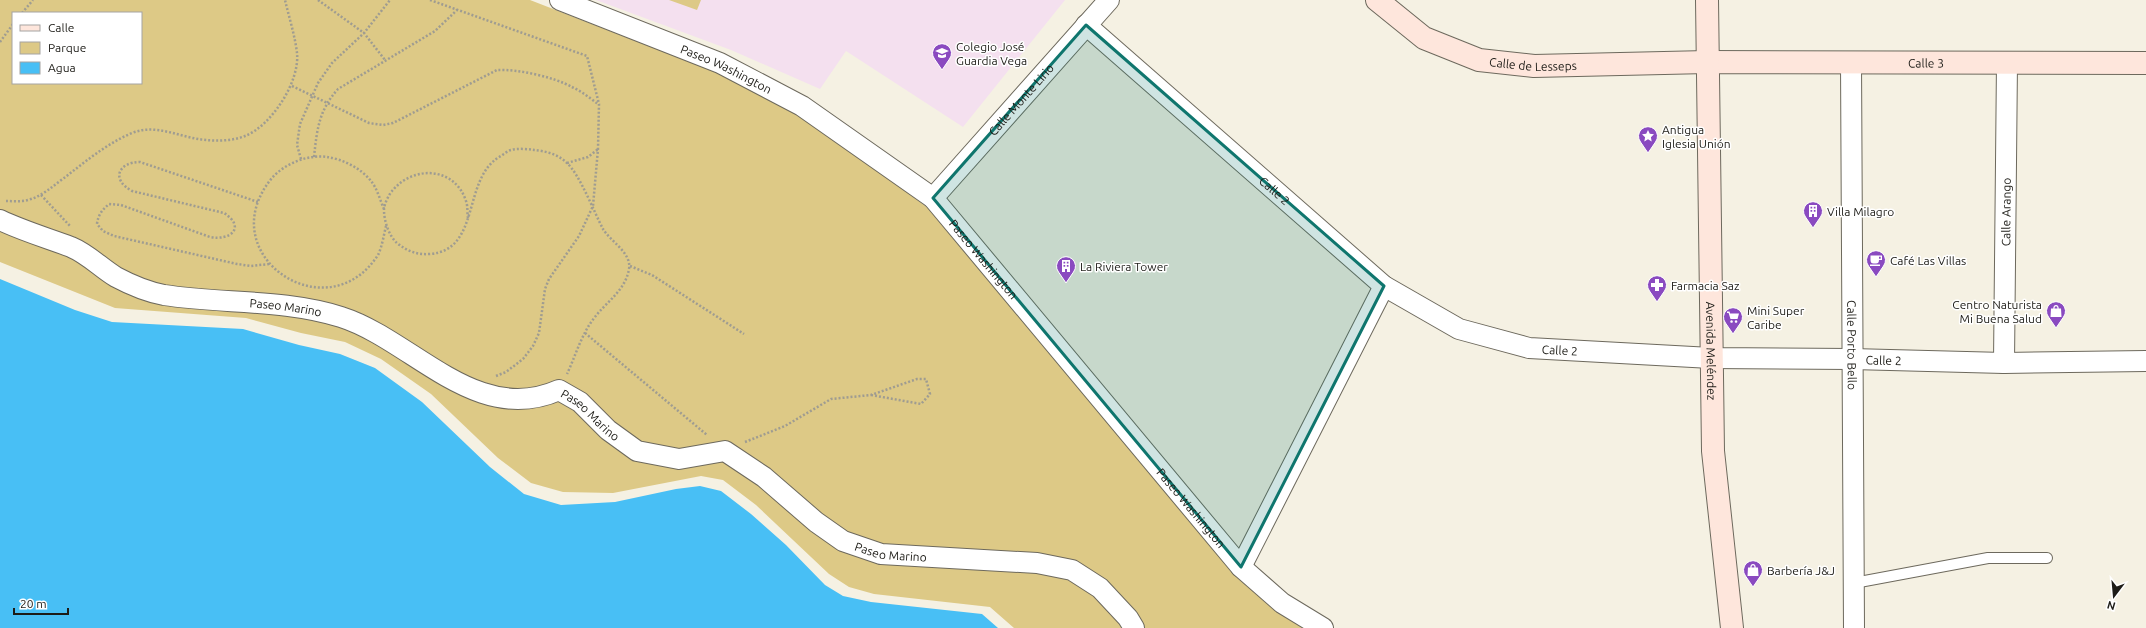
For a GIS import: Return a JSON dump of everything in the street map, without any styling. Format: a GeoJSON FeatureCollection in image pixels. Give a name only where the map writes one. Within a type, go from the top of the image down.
{"type":"FeatureCollection","features":[{"type":"Feature","properties":{"kind":"main road","name":"Calle de Lesseps"},"geometry":{"type":"LineString","coordinates":[[1377,0],[1424,38],[1479,60],[1534,66],[1707,62]]}},
{"type":"Feature","properties":{"kind":"main road","name":"Avenida Meléndez"},"geometry":{"type":"LineString","coordinates":[[1707,0],[1713,451],[1732,628]]}},
{"type":"Feature","properties":{"kind":"main road","name":"Calle 3"},"geometry":{"type":"LineString","coordinates":[[1707,62],[2146,63]]}},
{"type":"Feature","properties":{"kind":"street","name":"Paseo Washington"},"geometry":{"type":"LineString","coordinates":[[560,0],[720,64],[802,106],[933,198],[1241,567],[1282,603],[1323,628]]}},
{"type":"Feature","properties":{"kind":"street","name":"Calle Monte Lirio"},"geometry":{"type":"LineString","coordinates":[[933,198],[1109,0]]}},
{"type":"Feature","properties":{"kind":"street","name":"Calle 2"},"geometry":{"type":"LineString","coordinates":[[1086,26],[1384,286],[1459,329],[1529,348],[1711,358],[1852,359],[2004,363],[2146,361]]}},
{"type":"Feature","properties":{"kind":"street","name":"Calle Porto Bello"},"geometry":{"type":"LineString","coordinates":[[1851,62],[1854,628]]}},
{"type":"Feature","properties":{"kind":"street","name":"Calle Arango"},"geometry":{"type":"LineString","coordinates":[[2004,363],[2007,62]]}},
{"type":"Feature","properties":{"kind":"street","name":"Paseo Marino"},"geometry":{"type":"LineString","coordinates":[[0,220],[49,241],[70,247],[84,254],[116,276],[140,288],[164,295],[276,304],[318,310],[343,318],[371,330],[437,372],[468,388],[496,396],[519,399],[546,396],[559,390],[580,402],[608,430],[637,451],[679,459],[725,451],[764,478],[816,522],[843,541],[881,554],[1037,563],[1072,570],[1100,588],[1128,618],[1134,628]]}},
{"type":"Feature","properties":{"kind":"street"},"geometry":{"type":"LineString","coordinates":[[1241,567],[1384,286]]}},
{"type":"Feature","properties":{"kind":"lane"},"geometry":{"type":"LineString","coordinates":[[1854,583],[1988,558],[2047,558]]}},
{"type":"Feature","properties":{"kind":"path"},"geometry":{"type":"LineString","coordinates":[[23,12],[33,0]]}},
{"type":"Feature","properties":{"kind":"path"},"geometry":{"type":"LineString","coordinates":[[0,201],[26,201],[41,196],[112,142],[146,129],[160,129],[211,140],[226,141],[244,136],[259,128],[292,86],[296,72],[297,54],[285,0]]}},
{"type":"Feature","properties":{"kind":"path"},"geometry":{"type":"LineString","coordinates":[[318,0],[364,33],[385,60]]}},
{"type":"Feature","properties":{"kind":"path"},"geometry":{"type":"LineString","coordinates":[[301,159],[297,145],[300,124],[311,95],[332,63],[364,33],[390,0]]}},
{"type":"Feature","properties":{"kind":"path"},"geometry":{"type":"LineString","coordinates":[[430,0],[587,56],[599,104],[598,149],[592,206],[579,236],[549,279],[545,289],[539,332],[533,346],[523,358],[506,372],[468,388]]}},
{"type":"Feature","properties":{"kind":"path"},"geometry":{"type":"LineString","coordinates":[[314,157],[317,130],[326,101],[338,89],[435,31],[457,10]]}},
{"type":"Feature","properties":{"kind":"path"},"geometry":{"type":"LineString","coordinates":[[0,42],[12,25]]}},
{"type":"Feature","properties":{"kind":"path"},"geometry":{"type":"LineString","coordinates":[[292,86],[326,101],[369,123],[383,125],[393,123],[485,74],[497,70],[510,69],[572,87],[599,104]]}},
{"type":"Feature","properties":{"kind":"path"},"geometry":{"type":"LineString","coordinates":[[386,226],[394,240],[407,250],[422,255],[438,253],[453,246],[463,233],[481,176],[491,162],[510,150],[528,149],[544,151],[567,163],[604,230],[627,256],[630,266],[626,280],[620,291],[592,321],[585,333],[559,390]]}},
{"type":"Feature","properties":{"kind":"path"},"geometry":{"type":"LineString","coordinates":[[567,163],[588,157],[598,149]]}},
{"type":"Feature","properties":{"kind":"path"},"geometry":{"type":"LineString","coordinates":[[314,157],[326,157],[351,164],[371,181],[384,209],[386,226],[378,254],[362,273],[339,285],[313,288],[289,280],[268,264],[256,241],[254,216],[262,191],[278,171],[301,159],[314,157]]}},
{"type":"Feature","properties":{"kind":"path"},"geometry":{"type":"LineString","coordinates":[[258,202],[140,162],[130,162],[123,166],[120,173],[120,180],[123,186],[132,191],[224,213],[233,218],[235,226],[232,233],[227,238],[220,239],[210,237],[121,205],[109,204],[102,209],[97,224],[102,231],[114,236],[237,264],[251,266],[268,264]]}},
{"type":"Feature","properties":{"kind":"path"},"geometry":{"type":"LineString","coordinates":[[384,209],[389,194],[400,181],[414,174],[430,172],[446,177],[459,187],[466,202],[468,218]]}},
{"type":"Feature","properties":{"kind":"path"},"geometry":{"type":"LineString","coordinates":[[41,196],[75,230]]}},
{"type":"Feature","properties":{"kind":"path"},"geometry":{"type":"LineString","coordinates":[[630,266],[652,276],[744,334]]}},
{"type":"Feature","properties":{"kind":"path"},"geometry":{"type":"LineString","coordinates":[[585,333],[725,451],[785,426],[832,399],[871,395],[917,379],[926,379],[930,394],[921,404],[871,395]]}},
{"type":"Feature","properties":{"kind":"highlighted area"},"geometry":{"type":"Polygon","coordinates":[[[1086,25],[1384,286],[1241,567],[933,198],[1086,25]]]}},
{"type":"Feature","properties":{"kind":"shaded area","name":"Colegio José Guardia Vega"},"geometry":{"type":"Polygon","coordinates":[[[596,0],[1065,0],[963,127],[846,51],[820,89],[731,50],[596,0]]]}},
{"type":"Feature","properties":{"kind":"green space"},"geometry":{"type":"Polygon","coordinates":[[[0,0],[530,0],[718,73],[802,114],[928,208],[1250,588],[1310,628],[1014,628],[990,607],[874,594],[849,587],[829,574],[756,505],[723,480],[701,476],[613,493],[563,492],[531,483],[498,458],[431,394],[381,359],[345,342],[301,333],[246,318],[115,308],[0,262],[0,0]]]}},
{"type":"Feature","properties":{"kind":"green space"},"geometry":{"type":"Polygon","coordinates":[[[669,0],[701,0],[697,10],[669,0]]]}},
{"type":"Feature","properties":{"kind":"water"},"geometry":{"type":"Polygon","coordinates":[[[0,279],[75,310],[112,322],[243,329],[299,345],[340,354],[375,368],[422,402],[490,467],[524,494],[561,505],[615,502],[676,489],[700,486],[721,491],[751,514],[786,545],[825,585],[843,596],[871,602],[982,614],[998,628],[0,628],[0,279]]]}},
{"type":"Feature","properties":{"kind":"place","name":"Colegio José Guardia Vega"},"geometry":{"type":"Point","coordinates":[942,70]}},
{"type":"Feature","properties":{"kind":"place","name":"Antigua Iglesia Unión"},"geometry":{"type":"Point","coordinates":[1648,153]}},
{"type":"Feature","properties":{"kind":"place","name":"Villa Milagro"},"geometry":{"type":"Point","coordinates":[1813,228]}},
{"type":"Feature","properties":{"kind":"place","name":"Café Las Villas"},"geometry":{"type":"Point","coordinates":[1876,277]}},
{"type":"Feature","properties":{"kind":"place","name":"La Riviera Tower"},"geometry":{"type":"Point","coordinates":[1066,283]}},
{"type":"Feature","properties":{"kind":"place","name":"Farmacia Saz"},"geometry":{"type":"Point","coordinates":[1657,302]}},
{"type":"Feature","properties":{"kind":"place","name":"Centro Naturista Mi Buena Salud"},"geometry":{"type":"Point","coordinates":[2056,328]}},
{"type":"Feature","properties":{"kind":"place","name":"Mini Super Caribe"},"geometry":{"type":"Point","coordinates":[1733,334]}},
{"type":"Feature","properties":{"kind":"place","name":"Barbería J&J"},"geometry":{"type":"Point","coordinates":[1753,587]}}]}
